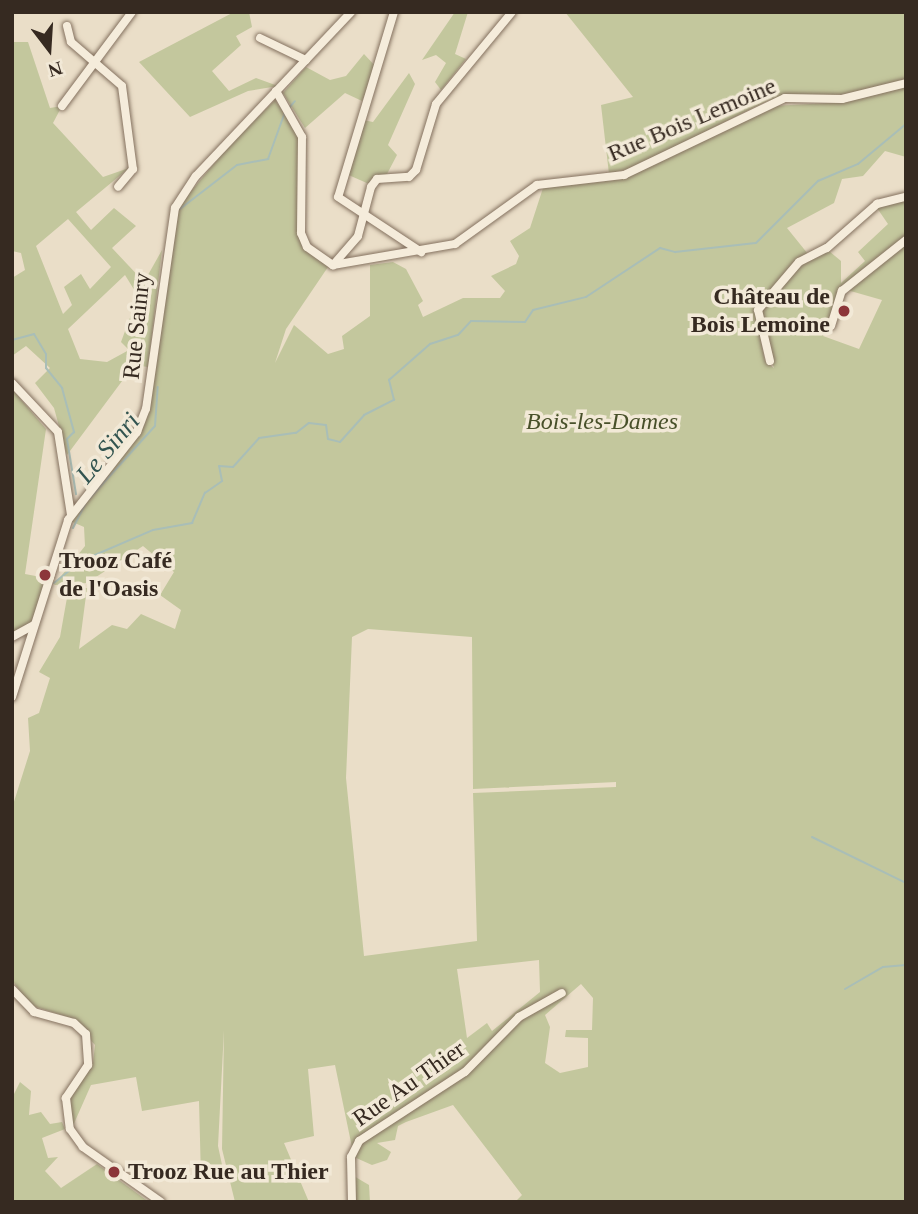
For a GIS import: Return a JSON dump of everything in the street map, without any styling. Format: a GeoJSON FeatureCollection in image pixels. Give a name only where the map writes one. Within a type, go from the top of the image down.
{"type":"FeatureCollection","features":[{"type":"Feature","properties":{"kind":"street"},"geometry":{"type":"LineString","coordinates":[[62,106],[132,12]]}},
{"type":"Feature","properties":{"kind":"street","name":"Rue Sainry"},"geometry":{"type":"LineString","coordinates":[[12,697],[71,515],[137,432],[146,409],[175,208],[276,91],[352,12]]}},
{"type":"Feature","properties":{"kind":"street"},"geometry":{"type":"LineString","coordinates":[[394,12],[341,175],[343,205],[421,252]]}},
{"type":"Feature","properties":{"kind":"street"},"geometry":{"type":"LineString","coordinates":[[276,91],[302,138],[301,233],[307,247],[333,265],[366,218],[377,179],[409,177],[416,170],[436,104],[509,13]]}},
{"type":"Feature","properties":{"kind":"street"},"geometry":{"type":"LineString","coordinates":[[66,26],[71,41],[122,86],[133,169],[118,187]]}},
{"type":"Feature","properties":{"kind":"street"},"geometry":{"type":"LineString","coordinates":[[260,38],[306,60]]}},
{"type":"Feature","properties":{"kind":"street","name":"Rue Bois Lemoine"},"geometry":{"type":"LineString","coordinates":[[333,265],[421,252],[471,236],[537,185],[624,175],[766,104],[870,95],[906,83]]}},
{"type":"Feature","properties":{"kind":"street"},"geometry":{"type":"LineString","coordinates":[[770,361],[758,310],[799,262],[827,248],[877,204],[906,197]]}},
{"type":"Feature","properties":{"kind":"street"},"geometry":{"type":"LineString","coordinates":[[831,326],[842,291],[906,240]]}},
{"type":"Feature","properties":{"kind":"street"},"geometry":{"type":"LineString","coordinates":[[12,383],[58,432],[71,515]]}},
{"type":"Feature","properties":{"kind":"street"},"geometry":{"type":"LineString","coordinates":[[12,637],[34,625]]}},
{"type":"Feature","properties":{"kind":"street"},"geometry":{"type":"LineString","coordinates":[[12,989],[34,1012],[74,1023],[86,1034],[88,1065],[66,1098],[70,1129],[83,1147],[157,1200]]}},
{"type":"Feature","properties":{"kind":"street","name":"Rue Au Thier"},"geometry":{"type":"LineString","coordinates":[[352,1202],[351,1157],[359,1140],[465,1072],[519,1017],[562,993]]}},
{"type":"Feature","properties":{"kind":"green space"},"geometry":{"type":"Polygon","coordinates":[[[234,12],[249,12],[252,27],[236,36],[241,45],[212,71],[229,91],[256,78],[278,86],[248,91],[190,117],[139,62],[234,12]]]}},
{"type":"Feature","properties":{"kind":"green space"},"geometry":{"type":"Polygon","coordinates":[[[455,12],[468,12],[455,54],[466,59],[441,90],[435,82],[446,63],[436,55],[422,60],[455,12]]]}},
{"type":"Feature","properties":{"kind":"green space","name":"Bois-les-Dames"},"geometry":{"type":"Polygon","coordinates":[[[565,12],[906,12],[906,157],[885,151],[863,176],[842,179],[834,203],[787,228],[808,254],[755,311],[765,361],[774,368],[758,321],[764,306],[802,263],[829,251],[841,261],[841,283],[865,261],[858,252],[888,224],[877,208],[906,200],[906,1202],[515,1202],[522,1195],[453,1105],[398,1126],[395,1140],[377,1143],[391,1152],[387,1160],[372,1165],[354,1157],[335,1065],[308,1069],[314,1136],[284,1143],[309,1202],[235,1202],[222,1149],[224,1030],[218,1146],[224,1174],[201,1178],[199,1101],[142,1111],[136,1077],[91,1085],[72,1128],[69,1095],[93,1063],[95,1045],[71,1018],[30,1005],[12,980],[12,808],[30,751],[28,718],[39,713],[50,678],[39,672],[60,637],[68,592],[87,588],[79,649],[112,625],[127,629],[141,614],[175,629],[181,610],[160,595],[174,572],[143,546],[87,583],[54,585],[85,546],[84,527],[68,520],[137,432],[146,409],[178,207],[227,148],[275,100],[299,134],[298,237],[328,267],[286,329],[275,363],[294,325],[328,354],[344,349],[342,336],[370,316],[370,265],[393,262],[406,269],[423,301],[418,305],[423,317],[463,298],[500,298],[505,291],[491,276],[516,264],[519,256],[510,241],[530,228],[543,188],[624,179],[772,106],[848,102],[847,94],[769,100],[634,167],[609,174],[601,105],[633,97],[565,12]],[[840,288],[823,336],[859,349],[882,300],[840,288]],[[368,629],[352,637],[346,778],[364,956],[477,941],[473,793],[616,787],[616,782],[473,789],[472,637],[368,629]],[[539,960],[457,969],[467,1038],[487,1023],[492,1031],[540,992],[539,960]],[[581,984],[545,1015],[550,1027],[545,1063],[560,1073],[588,1067],[588,1038],[565,1037],[566,1030],[592,1030],[593,998],[581,984]]]}},
{"type":"Feature","properties":{"kind":"green space"},"geometry":{"type":"Polygon","coordinates":[[[12,42],[28,42],[50,108],[62,106],[53,123],[103,177],[129,168],[76,212],[91,230],[114,208],[136,226],[112,248],[144,282],[162,250],[148,367],[134,365],[67,455],[54,408],[35,383],[50,368],[26,346],[12,356],[12,278],[25,270],[21,253],[12,251],[12,42]],[[68,219],[36,246],[63,314],[72,305],[64,287],[81,274],[90,289],[111,267],[68,219]],[[125,275],[68,329],[80,359],[107,362],[129,350],[121,342],[138,296],[125,275]]]}},
{"type":"Feature","properties":{"kind":"green space"},"geometry":{"type":"Polygon","coordinates":[[[364,54],[377,68],[362,101],[345,93],[305,128],[283,93],[306,67],[330,80],[346,76],[364,54]]]}},
{"type":"Feature","properties":{"kind":"green space"},"geometry":{"type":"Polygon","coordinates":[[[409,73],[415,84],[388,145],[397,155],[387,174],[369,184],[344,173],[363,120],[373,122],[409,73]]]}},
{"type":"Feature","properties":{"kind":"green space"},"geometry":{"type":"Polygon","coordinates":[[[12,389],[46,429],[25,574],[46,578],[32,623],[12,635],[12,389]]]}},
{"type":"Feature","properties":{"kind":"green space"},"geometry":{"type":"Polygon","coordinates":[[[20,1082],[31,1091],[29,1115],[41,1112],[50,1124],[62,1122],[65,1129],[42,1138],[48,1158],[58,1157],[45,1171],[61,1188],[97,1164],[149,1202],[12,1202],[12,1098],[20,1082]]]}},
{"type":"Feature","properties":{"kind":"green space"},"geometry":{"type":"Polygon","coordinates":[[[352,1175],[369,1185],[370,1202],[352,1202],[352,1175]]]}},
{"type":"Feature","properties":{"kind":"waterway"},"geometry":{"type":"LineString","coordinates":[[289,108],[295,101]]}},
{"type":"Feature","properties":{"kind":"waterway"},"geometry":{"type":"LineString","coordinates":[[906,102],[906,110]]}},
{"type":"Feature","properties":{"kind":"waterway"},"geometry":{"type":"LineString","coordinates":[[180,209],[237,165],[268,159],[285,112]]}},
{"type":"Feature","properties":{"kind":"waterway"},"geometry":{"type":"LineString","coordinates":[[54,583],[81,561],[153,530],[192,523],[205,493],[222,481],[219,466],[233,467],[259,438],[296,433],[309,423],[326,425],[328,439],[340,442],[364,415],[394,400],[389,380],[430,344],[458,335],[471,321],[525,322],[533,310],[586,297],[660,248],[675,252],[756,243],[818,181],[858,164],[906,124]]}},
{"type":"Feature","properties":{"kind":"waterway"},"geometry":{"type":"LineString","coordinates":[[12,340],[34,334],[46,354],[46,368],[62,388],[74,432],[67,439],[76,494]]}},
{"type":"Feature","properties":{"kind":"waterway","name":"Le Sinri"},"geometry":{"type":"LineString","coordinates":[[89,499],[155,426],[158,387]]}},
{"type":"Feature","properties":{"kind":"waterway","name":"Le Sinri"},"geometry":{"type":"LineString","coordinates":[[73,528],[85,504]]}},
{"type":"Feature","properties":{"kind":"waterway"},"geometry":{"type":"LineString","coordinates":[[812,837],[906,883]]}},
{"type":"Feature","properties":{"kind":"waterway"},"geometry":{"type":"LineString","coordinates":[[845,989],[883,967],[906,965]]}},
{"type":"Feature","properties":{"kind":"place","name":"Château de Bois Lemoine"},"geometry":{"type":"Point","coordinates":[844,311]}},
{"type":"Feature","properties":{"kind":"place","name":"Trooz Café de l'Oasis"},"geometry":{"type":"Point","coordinates":[45,575]}},
{"type":"Feature","properties":{"kind":"place","name":"Trooz Rue au Thier"},"geometry":{"type":"Point","coordinates":[114,1172]}}]}
